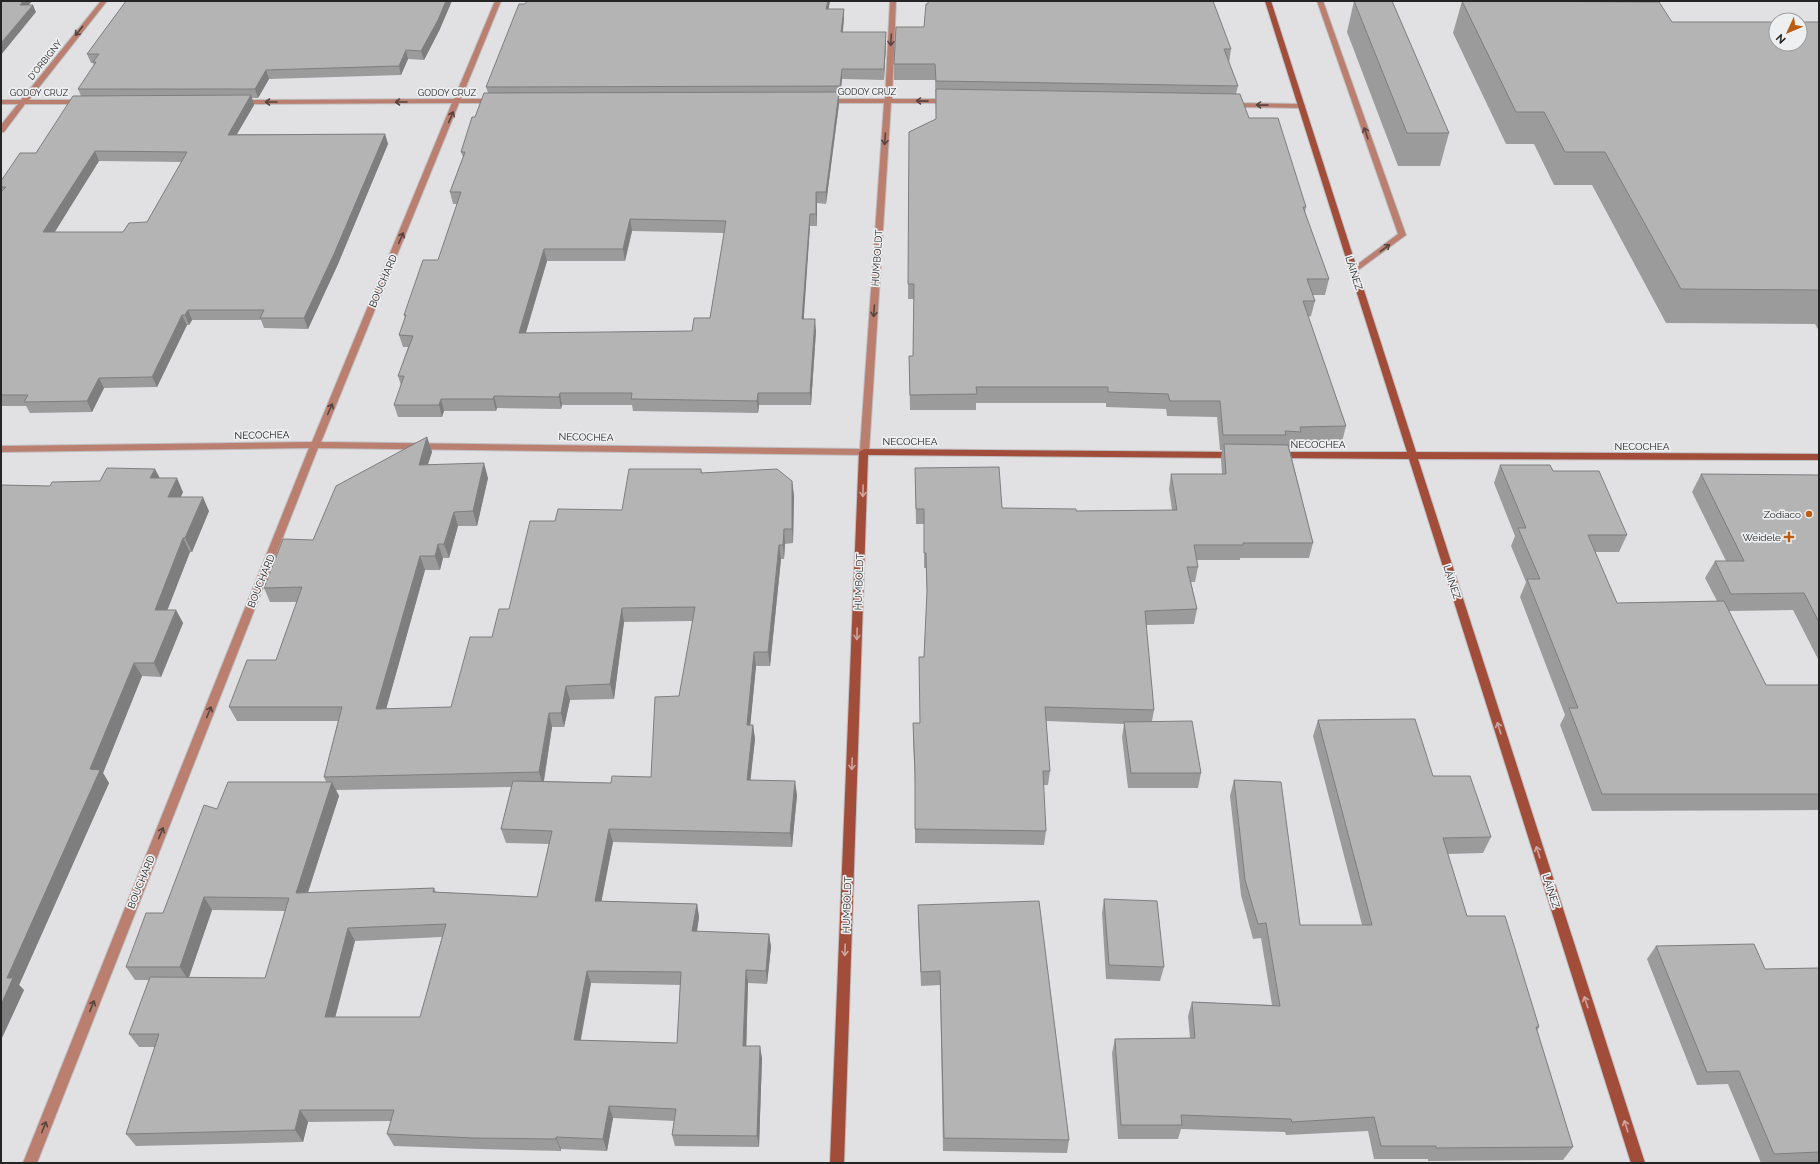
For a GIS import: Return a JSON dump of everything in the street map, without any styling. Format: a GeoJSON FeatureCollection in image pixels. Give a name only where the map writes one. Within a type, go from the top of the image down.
{"type":"FeatureCollection","features":[{"type":"Feature","properties":{"kind":"main road","name":"LÁINEZ"},"geometry":{"type":"LineString","coordinates":[[1268,1],[1638,1163]]}},
{"type":"Feature","properties":{"kind":"main road","name":"NECOCHEA"},"geometry":{"type":"LineString","coordinates":[[864,452],[1245,455]]}},
{"type":"Feature","properties":{"kind":"main road","name":"HUMBOLDT"},"geometry":{"type":"LineString","coordinates":[[837,1163],[864,452]]}},
{"type":"Feature","properties":{"kind":"main road","name":"NECOCHEA"},"geometry":{"type":"LineString","coordinates":[[1269,455],[1819,457]]}},
{"type":"Feature","properties":{"kind":"street","name":"D'ORBIGNY"},"geometry":{"type":"LineString","coordinates":[[1,130],[104,1]]}},
{"type":"Feature","properties":{"kind":"street","name":"BOUCHARD"},"geometry":{"type":"LineString","coordinates":[[30,1163],[315,445],[458,102],[498,1]]}},
{"type":"Feature","properties":{"kind":"street","name":"HUMBOLDT"},"geometry":{"type":"LineString","coordinates":[[864,452],[888,100],[893,1]]}},
{"type":"Feature","properties":{"kind":"street"},"geometry":{"type":"LineString","coordinates":[[1320,1],[1402,236],[1354,272]]}},
{"type":"Feature","properties":{"kind":"street","name":"GODOY CRUZ"},"geometry":{"type":"LineString","coordinates":[[236,102],[498,101]]}},
{"type":"Feature","properties":{"kind":"street","name":"GODOY CRUZ"},"geometry":{"type":"LineString","coordinates":[[816,101],[960,101]]}},
{"type":"Feature","properties":{"kind":"street","name":"GODOY CRUZ"},"geometry":{"type":"LineString","coordinates":[[1,102],[93,102]]}},
{"type":"Feature","properties":{"kind":"street"},"geometry":{"type":"LineString","coordinates":[[1221,105],[1301,106]]}},
{"type":"Feature","properties":{"kind":"street","name":"NECOCHEA"},"geometry":{"type":"LineString","coordinates":[[1,449],[315,445],[864,452]]}},
{"type":"Feature","properties":{"kind":"building"},"geometry":{"type":"Polygon","coordinates":[[[1,1],[23,1],[20,5],[33,5],[1,43],[1,1]]]}},
{"type":"Feature","properties":{"kind":"building"},"geometry":{"type":"Polygon","coordinates":[[[126,1],[446,1],[438,20],[421,51],[406,50],[399,66],[266,70],[255,89],[78,89],[96,62],[93,62],[99,54],[87,54],[126,1]]]}},
{"type":"Feature","properties":{"kind":"building"},"geometry":{"type":"Polygon","coordinates":[[[527,1],[828,1],[826,9],[844,9],[841,32],[886,32],[884,69],[842,69],[840,86],[486,87],[519,4],[525,4],[527,1]]]}},
{"type":"Feature","properties":{"kind":"building"},"geometry":{"type":"Polygon","coordinates":[[[928,1],[1213,1],[1231,49],[1224,49],[1238,86],[936,81],[935,64],[894,64],[896,27],[924,27],[926,4],[928,4],[928,1]]]}},
{"type":"Feature","properties":{"kind":"building"},"geometry":{"type":"Polygon","coordinates":[[[1354,1],[1392,1],[1449,133],[1407,133],[1354,1]]]}},
{"type":"Feature","properties":{"kind":"building"},"geometry":{"type":"Polygon","coordinates":[[[1462,1],[1659,2],[1672,22],[1768,22],[1768,52],[1808,52],[1808,22],[1819,22],[1819,290],[1681,289],[1605,152],[1565,152],[1544,112],[1516,112],[1462,1]]]}},
{"type":"Feature","properties":{"kind":"building"},"geometry":{"type":"Polygon","coordinates":[[[936,89],[1240,94],[1249,118],[1278,118],[1306,207],[1303,207],[1329,279],[1307,279],[1315,301],[1303,301],[1346,426],[1300,427],[1301,432],[1285,431],[1286,435],[1223,435],[1220,401],[1170,401],[1168,394],[1108,392],[1108,387],[976,387],[977,394],[910,395],[909,356],[913,356],[914,284],[908,284],[909,132],[936,119],[936,89]]]}},
{"type":"Feature","properties":{"kind":"building"},"geometry":{"type":"Polygon","coordinates":[[[839,92],[826,192],[816,192],[816,214],[810,214],[802,319],[815,319],[810,393],[758,393],[757,401],[631,399],[632,393],[560,393],[559,397],[494,396],[493,399],[441,399],[439,405],[394,405],[404,376],[398,376],[413,336],[399,335],[406,315],[404,315],[423,260],[438,260],[461,192],[450,192],[465,152],[461,152],[472,117],[475,117],[484,93],[839,92]],[[630,219],[623,249],[544,249],[519,333],[692,331],[694,318],[710,318],[726,221],[630,219]]]}},
{"type":"Feature","properties":{"kind":"building"},"geometry":{"type":"Polygon","coordinates":[[[251,95],[228,135],[385,134],[334,254],[304,318],[260,318],[264,310],[188,310],[185,315],[182,315],[152,377],[99,378],[87,401],[24,402],[28,395],[1,395],[1,192],[6,187],[1,187],[1,181],[20,153],[36,153],[73,96],[251,95]],[[95,151],[43,232],[123,232],[129,223],[147,222],[187,152],[95,151]]]}},
{"type":"Feature","properties":{"kind":"building"},"geometry":{"type":"Polygon","coordinates":[[[427,437],[419,465],[484,463],[473,511],[454,512],[444,544],[438,544],[435,556],[420,556],[376,709],[451,707],[470,637],[492,637],[499,609],[509,609],[530,521],[555,521],[558,509],[622,510],[629,469],[701,469],[701,473],[777,469],[792,481],[792,529],[784,529],[783,545],[779,545],[768,652],[754,652],[747,725],[753,725],[747,780],[795,781],[790,833],[609,829],[595,901],[697,904],[692,931],[769,934],[766,971],[746,970],[743,1046],[760,1046],[757,1136],[672,1135],[676,1109],[609,1106],[603,1139],[556,1137],[556,1139],[473,1138],[387,1134],[394,1110],[300,1110],[295,1130],[126,1134],[159,1034],[129,1034],[150,977],[265,978],[289,898],[204,897],[180,967],[126,967],[146,913],[163,913],[204,805],[217,809],[228,782],[332,782],[296,893],[434,888],[433,892],[537,897],[552,831],[501,829],[513,781],[611,783],[612,776],[651,777],[655,697],[679,696],[695,607],[622,608],[610,684],[566,686],[561,713],[549,713],[539,772],[324,777],[342,707],[229,707],[247,660],[276,660],[302,587],[264,588],[283,539],[313,540],[336,486],[427,437]],[[446,924],[348,928],[325,1017],[420,1017],[446,924]],[[587,971],[574,1040],[677,1043],[681,972],[587,971]]]}},
{"type":"Feature","properties":{"kind":"building"},"geometry":{"type":"Polygon","coordinates":[[[1224,444],[1288,445],[1313,543],[1194,545],[1198,567],[1187,567],[1197,609],[1145,611],[1154,710],[1045,707],[1050,771],[1043,771],[1046,831],[915,829],[913,723],[920,723],[919,657],[924,657],[927,591],[926,553],[924,553],[924,509],[916,509],[915,468],[999,467],[1002,508],[1076,509],[1076,511],[1177,510],[1171,474],[1226,474],[1224,444]]]}},
{"type":"Feature","properties":{"kind":"building"},"geometry":{"type":"Polygon","coordinates":[[[1500,465],[1550,465],[1553,471],[1599,471],[1627,535],[1588,535],[1617,603],[1724,601],[1766,685],[1819,685],[1819,794],[1602,794],[1569,708],[1578,708],[1527,579],[1540,579],[1518,528],[1526,528],[1500,465]]]}},
{"type":"Feature","properties":{"kind":"building"},"geometry":{"type":"Polygon","coordinates":[[[107,468],[155,469],[150,478],[177,478],[168,497],[203,497],[185,538],[183,538],[155,610],[176,610],[154,663],[134,663],[90,769],[100,770],[7,978],[13,978],[1,1005],[1,485],[50,486],[52,482],[100,481],[107,468]]]}},
{"type":"Feature","properties":{"kind":"building"},"geometry":{"type":"Polygon","coordinates":[[[1701,474],[1819,475],[1819,622],[1804,593],[1731,594],[1715,561],[1744,561],[1701,474]]]}},
{"type":"Feature","properties":{"kind":"building"},"geometry":{"type":"Polygon","coordinates":[[[1415,719],[1433,776],[1470,776],[1491,837],[1443,838],[1467,916],[1505,916],[1539,1027],[1536,1027],[1573,1147],[1436,1148],[1436,1146],[1381,1146],[1374,1117],[1292,1122],[1291,1119],[1181,1115],[1182,1125],[1121,1125],[1115,1039],[1195,1038],[1192,1002],[1280,1006],[1266,923],[1258,924],[1245,880],[1234,780],[1281,782],[1300,925],[1372,925],[1318,720],[1415,719]]]}},
{"type":"Feature","properties":{"kind":"building"},"geometry":{"type":"Polygon","coordinates":[[[1192,721],[1201,773],[1131,773],[1124,722],[1192,721]]]}},
{"type":"Feature","properties":{"kind":"building"},"geometry":{"type":"Polygon","coordinates":[[[1104,899],[1157,901],[1164,967],[1109,965],[1104,899]]]}},
{"type":"Feature","properties":{"kind":"building"},"geometry":{"type":"Polygon","coordinates":[[[1039,901],[1069,1140],[944,1138],[940,971],[921,972],[918,905],[1039,901]]]}},
{"type":"Feature","properties":{"kind":"building"},"geometry":{"type":"Polygon","coordinates":[[[1754,944],[1765,969],[1819,968],[1819,1152],[1774,1154],[1739,1071],[1707,1072],[1656,946],[1754,944]]]}},
{"type":"Feature","properties":{"kind":"place","name":"Zodiaco"},"geometry":{"type":"Point","coordinates":[1809,514]}},
{"type":"Feature","properties":{"kind":"place","name":"Weidele"},"geometry":{"type":"Point","coordinates":[1789,537]}}]}
